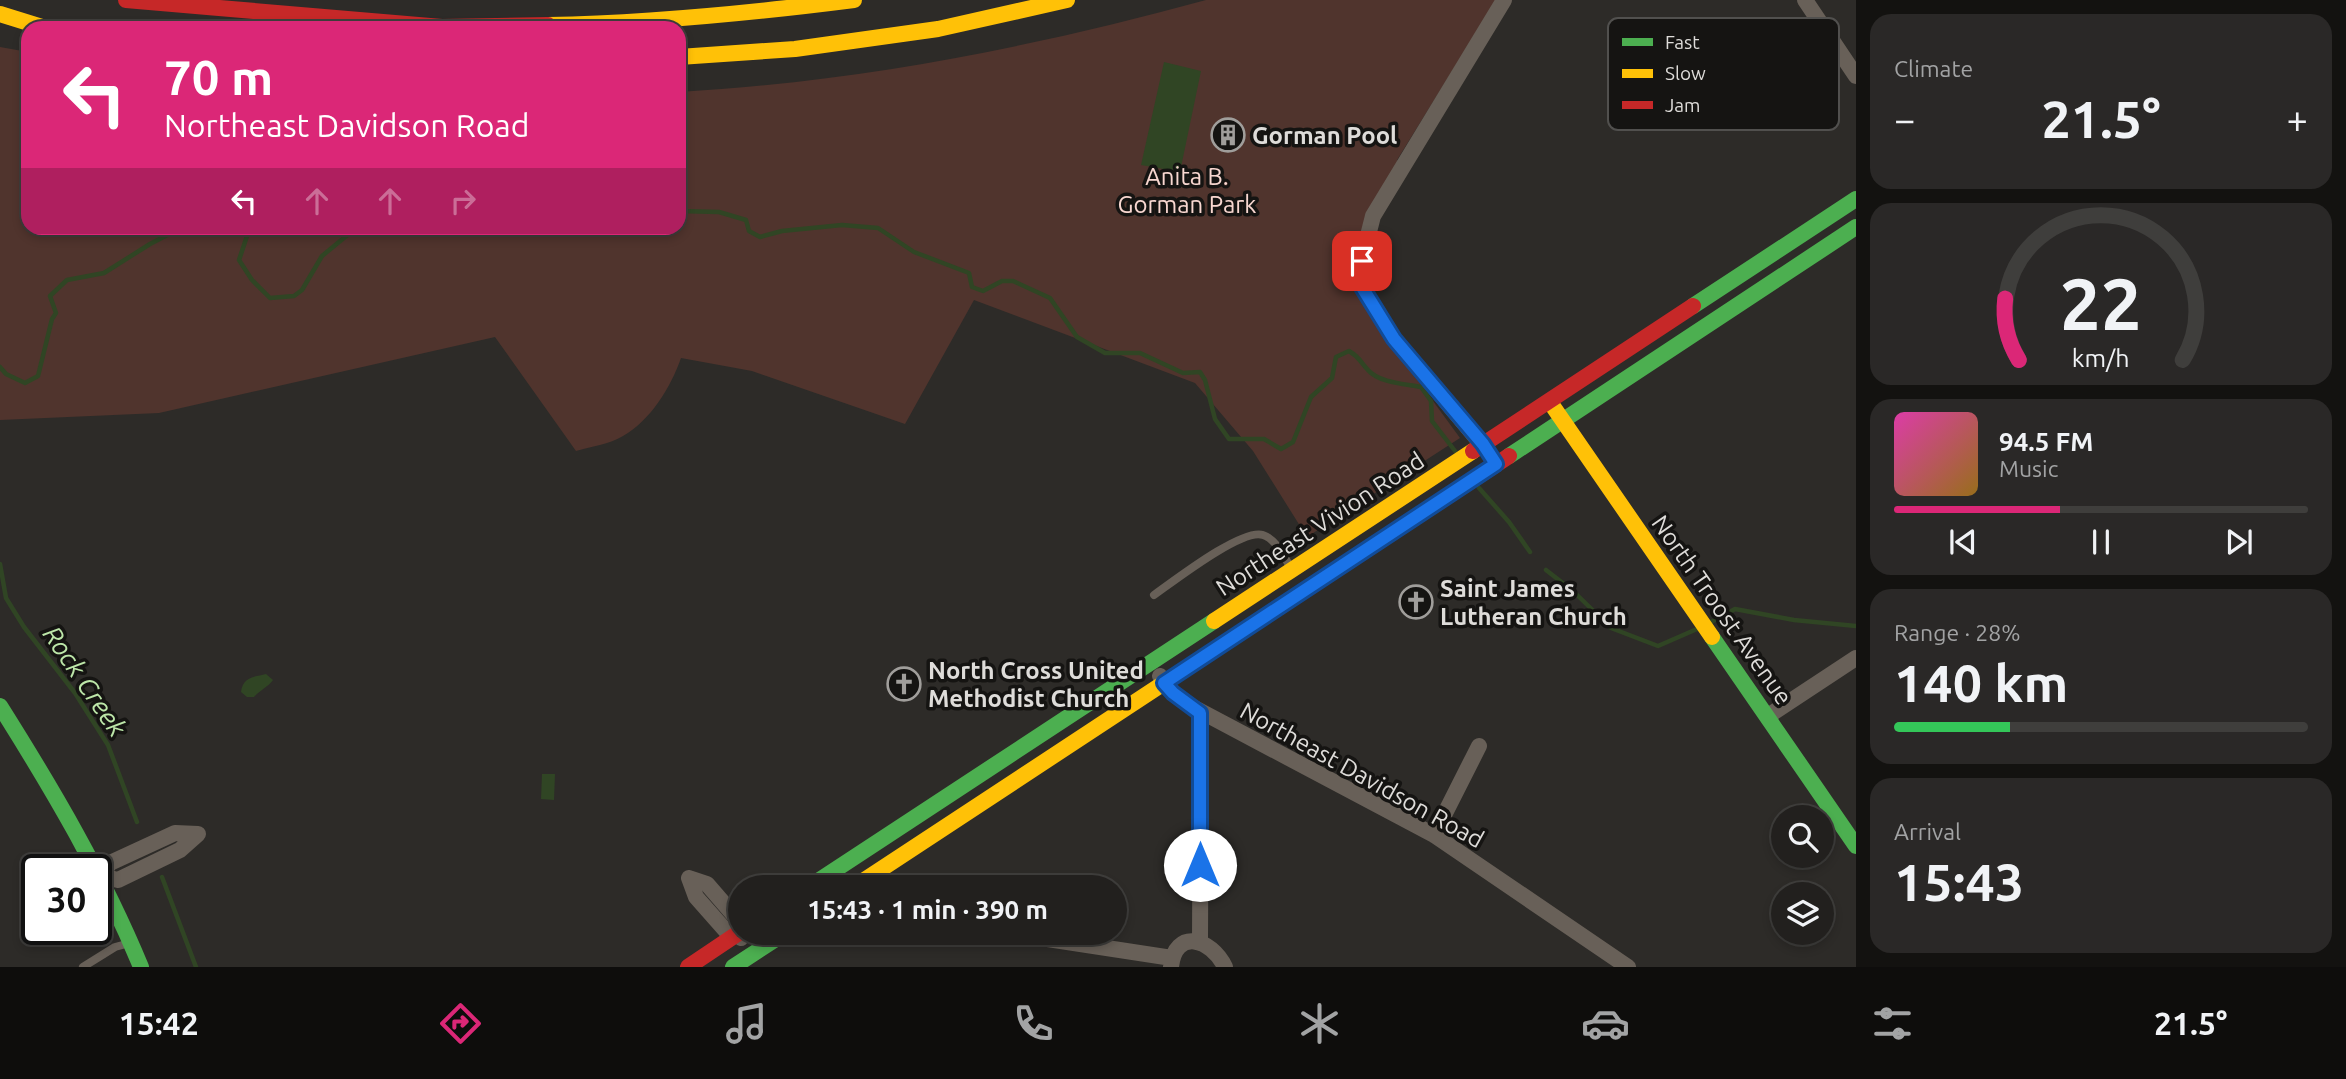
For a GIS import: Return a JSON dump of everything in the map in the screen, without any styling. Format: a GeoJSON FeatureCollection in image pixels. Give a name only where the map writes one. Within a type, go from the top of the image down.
{"type":"FeatureCollection","features":[{"type":"Feature","properties":{"kind":"main road"},"geometry":{"type":"LineString","coordinates":[[127,0],[375,21]]}},
{"type":"Feature","properties":{"kind":"main road"},"geometry":{"type":"LineString","coordinates":[[214,0],[251,10]]}},
{"type":"Feature","properties":{"kind":"main road"},"geometry":{"type":"LineString","coordinates":[[648,21],[761,12],[854,0]]}},
{"type":"Feature","properties":{"kind":"main road"},"geometry":{"type":"LineString","coordinates":[[686,57],[795,49],[938,29],[1067,0]]}},
{"type":"Feature","properties":{"kind":"main road"},"geometry":{"type":"LineString","coordinates":[[0,14],[22,21]]}},
{"type":"Feature","properties":{"kind":"main road"},"geometry":{"type":"LineString","coordinates":[[0,27],[21,30]]}},
{"type":"Feature","properties":{"kind":"main road","name":"Northeast Vivion Road"},"geometry":{"type":"LineString","coordinates":[[827,875],[1849,203]]}},
{"type":"Feature","properties":{"kind":"main road","name":"Northeast Vivion Road"},"geometry":{"type":"LineString","coordinates":[[870,875],[1856,227]]}},
{"type":"Feature","properties":{"kind":"main road","name":"North Troost Avenue"},"geometry":{"type":"LineString","coordinates":[[1549,400],[1856,846]]}},
{"type":"Feature","properties":{"kind":"main road"},"geometry":{"type":"LineString","coordinates":[[0,706],[58,798],[89,854]]}},
{"type":"Feature","properties":{"kind":"main road"},"geometry":{"type":"LineString","coordinates":[[856,875],[858,855]]}},
{"type":"Feature","properties":{"kind":"main road"},"geometry":{"type":"LineString","coordinates":[[112,900],[141,967]]}},
{"type":"Feature","properties":{"kind":"main road"},"geometry":{"type":"LineString","coordinates":[[688,967],[728,940]]}},
{"type":"Feature","properties":{"kind":"main road"},"geometry":{"type":"LineString","coordinates":[[733,967],[766,945]]}},
{"type":"Feature","properties":{"kind":"street"},"geometry":{"type":"LineString","coordinates":[[1496,464],[1483,444],[1394,339],[1357,279],[1373,216],[1504,0]]}},
{"type":"Feature","properties":{"kind":"street"},"geometry":{"type":"LineString","coordinates":[[1805,0],[1817,18]]}},
{"type":"Feature","properties":{"kind":"street"},"geometry":{"type":"LineString","coordinates":[[1839,51],[1856,76]]}},
{"type":"Feature","properties":{"kind":"street"},"geometry":{"type":"LineString","coordinates":[[1849,203],[1856,227]]}},
{"type":"Feature","properties":{"kind":"street"},"geometry":{"type":"LineString","coordinates":[[1768,716],[1856,658]]}},
{"type":"Feature","properties":{"kind":"street","name":"Northeast Davidson Road"},"geometry":{"type":"LineString","coordinates":[[1151,663],[1173,693],[1200,713],[1289,757],[1434,835],[1628,967]]}},
{"type":"Feature","properties":{"kind":"street"},"geometry":{"type":"LineString","coordinates":[[1200,713],[1200,942]]}},
{"type":"Feature","properties":{"kind":"street"},"geometry":{"type":"LineString","coordinates":[[1434,835],[1479,746]]}},
{"type":"Feature","properties":{"kind":"street"},"geometry":{"type":"LineString","coordinates":[[175,833],[198,834],[180,850],[117,880],[101,876],[110,863],[175,833]]}},
{"type":"Feature","properties":{"kind":"street"},"geometry":{"type":"LineString","coordinates":[[1078,945],[1171,962],[1180,946],[1200,942],[1207,944],[1216,953],[1225,967]]}},
{"type":"Feature","properties":{"kind":"street"},"geometry":{"type":"LineString","coordinates":[[746,945],[752,954]]}},
{"type":"Feature","properties":{"kind":"lane"},"geometry":{"type":"LineString","coordinates":[[1154,595],[1238,538],[1255,534],[1265,535],[1273,542],[1292,570],[1300,594]]}},
{"type":"Feature","properties":{"kind":"lane"},"geometry":{"type":"LineString","coordinates":[[83,967],[115,947],[132,943]]}},
{"type":"Feature","properties":{"kind":"green space","name":"Anita B. Gorman Park"},"geometry":{"type":"Polygon","coordinates":[[[1206,0],[1496,0],[1397,160],[1402,168],[1373,216],[1358,279],[1414,375],[1460,438],[1307,537],[1253,451],[1195,383],[974,300],[905,424],[752,371],[681,358],[672,380],[651,412],[633,430],[618,439],[576,451],[495,337],[159,413],[0,420],[0,47],[21,51],[21,235],[686,235],[686,91],[879,71],[1011,47],[1206,0]]]}},
{"type":"Feature","properties":{"kind":"shaded area"},"geometry":{"type":"Polygon","coordinates":[[[1164,62],[1201,71],[1180,172],[1141,165],[1164,62]]]}},
{"type":"Feature","properties":{"kind":"shaded area"},"geometry":{"type":"Polygon","coordinates":[[[266,674],[273,680],[254,697],[247,697],[241,692],[244,683],[253,677],[266,674]]]}},
{"type":"Feature","properties":{"kind":"shaded area"},"geometry":{"type":"Polygon","coordinates":[[[542,774],[555,774],[554,800],[541,799],[542,774]]]}},
{"type":"Feature","properties":{"kind":"waterway"},"geometry":{"type":"LineString","coordinates":[[686,211],[719,212],[746,220],[749,231],[760,237],[782,231],[842,225],[878,228],[914,252],[969,273],[972,287],[983,291],[1002,281],[1013,281],[1050,298],[1077,337],[1105,353],[1140,353],[1183,373],[1200,372],[1205,380],[1215,419],[1229,439],[1264,439],[1281,449],[1293,442],[1311,397],[1332,378],[1336,357],[1349,351],[1379,378],[1421,387],[1431,401],[1432,421],[1455,451]]}},
{"type":"Feature","properties":{"kind":"waterway"},"geometry":{"type":"LineString","coordinates":[[0,367],[6,374],[25,383],[38,376],[52,319],[56,313],[50,296],[67,280],[104,273],[167,235]]}},
{"type":"Feature","properties":{"kind":"waterway"},"geometry":{"type":"LineString","coordinates":[[247,235],[239,260],[252,280],[270,298],[294,296],[302,290],[322,256],[348,235]]}},
{"type":"Feature","properties":{"kind":"waterway"},"geometry":{"type":"LineString","coordinates":[[1479,488],[1509,522],[1530,552]]}},
{"type":"Feature","properties":{"kind":"waterway","name":"Rock Creek"},"geometry":{"type":"LineString","coordinates":[[0,564],[6,598],[24,627],[75,693],[108,745],[137,822]]}},
{"type":"Feature","properties":{"kind":"waterway"},"geometry":{"type":"LineString","coordinates":[[1546,570],[1573,591],[1611,628],[1658,646],[1697,629]]}},
{"type":"Feature","properties":{"kind":"waterway"},"geometry":{"type":"LineString","coordinates":[[1711,622],[1735,609],[1794,620],[1856,626]]}},
{"type":"Feature","properties":{"kind":"waterway","name":"Rock Creek"},"geometry":{"type":"LineString","coordinates":[[162,877],[196,967]]}},
{"type":"Feature","properties":{"kind":"traffic: fast"},"geometry":{"type":"LineString","coordinates":[[1693,306],[1856,199]]}},
{"type":"Feature","properties":{"kind":"traffic: fast"},"geometry":{"type":"LineString","coordinates":[[1509,456],[1856,227]]}},
{"type":"Feature","properties":{"kind":"traffic: fast"},"geometry":{"type":"LineString","coordinates":[[827,875],[1214,621]]}},
{"type":"Feature","properties":{"kind":"traffic: fast"},"geometry":{"type":"LineString","coordinates":[[1712,637],[1856,846]]}},
{"type":"Feature","properties":{"kind":"traffic: fast"},"geometry":{"type":"LineString","coordinates":[[0,706],[76,834],[141,967]]}},
{"type":"Feature","properties":{"kind":"traffic: fast"},"geometry":{"type":"LineString","coordinates":[[733,967],[767,945]]}},
{"type":"Feature","properties":{"kind":"traffic: slow"},"geometry":{"type":"LineString","coordinates":[[639,21],[854,0]]}},
{"type":"Feature","properties":{"kind":"traffic: slow"},"geometry":{"type":"LineString","coordinates":[[686,57],[795,49],[938,29],[1067,0]]}},
{"type":"Feature","properties":{"kind":"traffic: slow"},"geometry":{"type":"LineString","coordinates":[[0,14],[22,21]]}},
{"type":"Feature","properties":{"kind":"traffic: slow"},"geometry":{"type":"LineString","coordinates":[[1552,405],[1712,637]]}},
{"type":"Feature","properties":{"kind":"traffic: slow"},"geometry":{"type":"LineString","coordinates":[[1214,621],[1473,451]]}},
{"type":"Feature","properties":{"kind":"traffic: slow"},"geometry":{"type":"LineString","coordinates":[[872,875],[1281,606]]}},
{"type":"Feature","properties":{"kind":"traffic: jam"},"geometry":{"type":"LineString","coordinates":[[126,0],[372,21]]}},
{"type":"Feature","properties":{"kind":"traffic: jam"},"geometry":{"type":"LineString","coordinates":[[1473,451],[1693,306]]}},
{"type":"Feature","properties":{"kind":"traffic: jam"},"geometry":{"type":"LineString","coordinates":[[1281,606],[1509,456]]}},
{"type":"Feature","properties":{"kind":"traffic: jam"},"geometry":{"type":"LineString","coordinates":[[688,967],[728,940]]}},
{"type":"Feature","properties":{"kind":"place","name":"Gorman Pool"},"geometry":{"type":"Point","coordinates":[1228,135]}},
{"type":"Feature","properties":{"kind":"place","name":"Saint James Lutheran Church"},"geometry":{"type":"Point","coordinates":[1416,602]}},
{"type":"Feature","properties":{"kind":"place","name":"North Cross United Methodist Church"},"geometry":{"type":"Point","coordinates":[904,684]}},
{"type":"Feature","properties":{"kind":"route"},"geometry":{"type":"LineString","coordinates":[[1200,865],[1200,713],[1187,705],[1164,683],[1496,464],[1483,444],[1394,339],[1357,279],[1362,261]]}}]}
